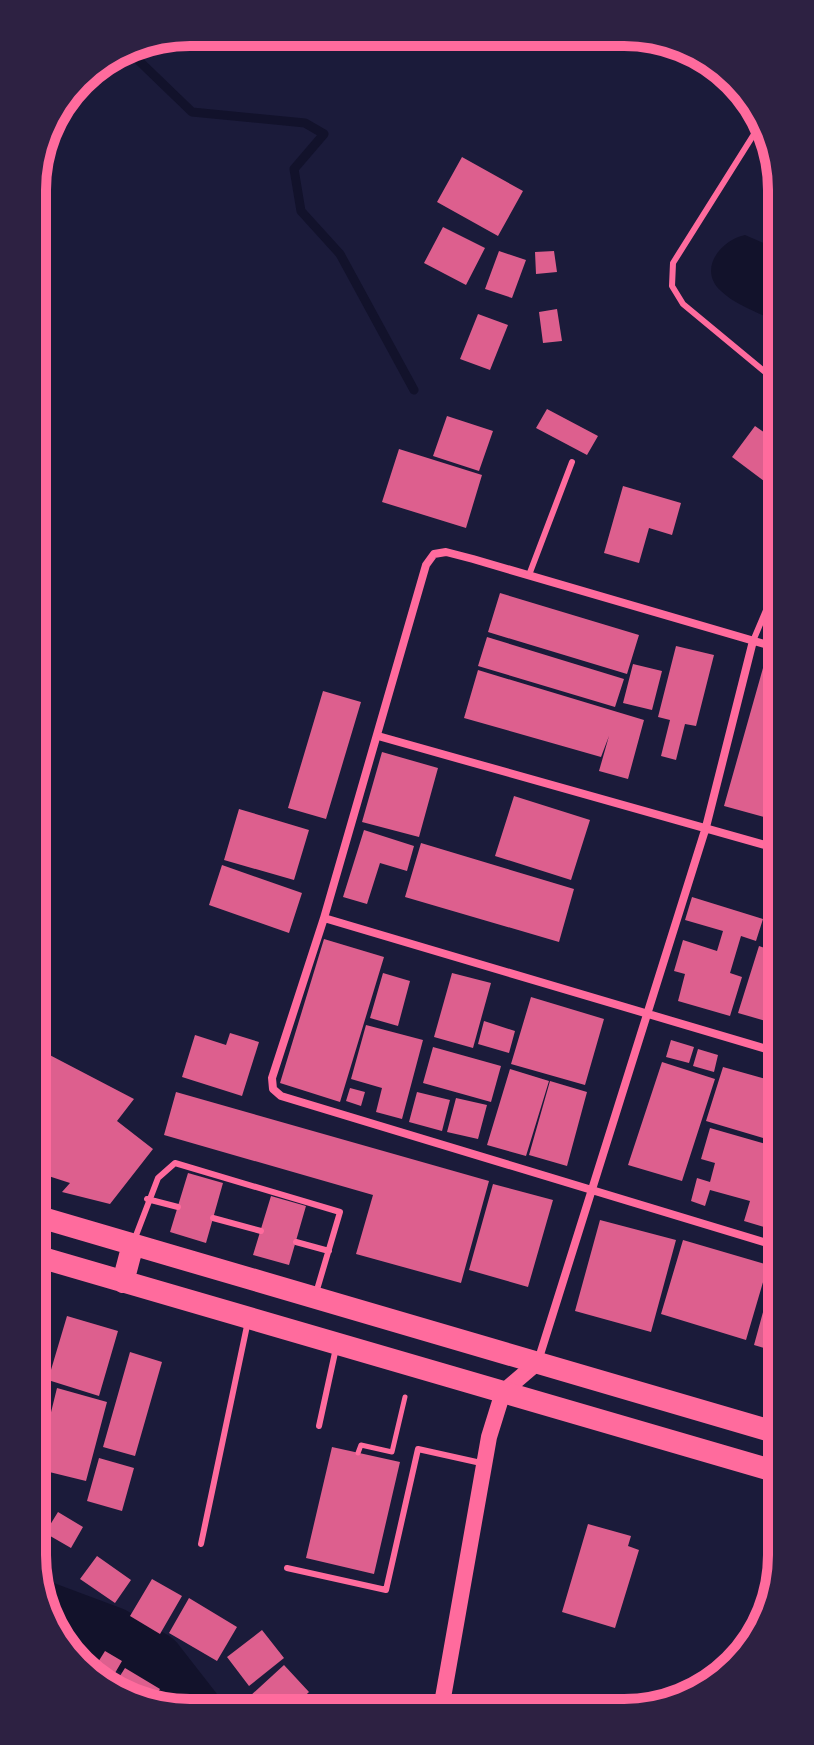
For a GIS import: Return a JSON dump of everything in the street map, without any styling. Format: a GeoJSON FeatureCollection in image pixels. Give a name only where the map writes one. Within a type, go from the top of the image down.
{"type":"FeatureCollection","features":[{"type":"Feature","properties":{"kind":"highway"},"geometry":{"type":"LineString","coordinates":[[46,1219],[768,1430]]}},
{"type":"Feature","properties":{"kind":"highway"},"geometry":{"type":"LineString","coordinates":[[123,1282],[133,1244]]}},
{"type":"Feature","properties":{"kind":"highway"},"geometry":{"type":"LineString","coordinates":[[46,1259],[768,1469]]}},
{"type":"Feature","properties":{"kind":"main road"},"geometry":{"type":"LineString","coordinates":[[443,1699],[485,1464],[503,1392],[538,1362]]}},
{"type":"Feature","properties":{"kind":"street"},"geometry":{"type":"LineString","coordinates":[[768,645],[446,552],[434,554],[426,565],[324,918],[272,1078],[273,1089],[281,1096],[768,1244]]}},
{"type":"Feature","properties":{"kind":"street"},"geometry":{"type":"LineString","coordinates":[[538,1362],[706,827],[753,641]]}},
{"type":"Feature","properties":{"kind":"street"},"geometry":{"type":"LineString","coordinates":[[378,736],[768,846]]}},
{"type":"Feature","properties":{"kind":"street"},"geometry":{"type":"LineString","coordinates":[[324,918],[768,1049]]}},
{"type":"Feature","properties":{"kind":"lane"},"geometry":{"type":"LineString","coordinates":[[755,132],[673,263],[672,286],[683,304],[768,375]]}},
{"type":"Feature","properties":{"kind":"lane"},"geometry":{"type":"LineString","coordinates":[[529,575],[572,462]]}},
{"type":"Feature","properties":{"kind":"lane"},"geometry":{"type":"LineString","coordinates":[[753,641],[768,606]]}},
{"type":"Feature","properties":{"kind":"lane"},"geometry":{"type":"LineString","coordinates":[[133,1244],[147,1199],[158,1178],[175,1163],[340,1212],[315,1297]]}},
{"type":"Feature","properties":{"kind":"lane"},"geometry":{"type":"LineString","coordinates":[[147,1199],[178,1207]]}},
{"type":"Feature","properties":{"kind":"lane"},"geometry":{"type":"LineString","coordinates":[[213,1218],[261,1231]]}},
{"type":"Feature","properties":{"kind":"lane"},"geometry":{"type":"LineString","coordinates":[[296,1242],[329,1251]]}},
{"type":"Feature","properties":{"kind":"lane"},"geometry":{"type":"LineString","coordinates":[[201,1544],[248,1320]]}},
{"type":"Feature","properties":{"kind":"lane"},"geometry":{"type":"LineString","coordinates":[[319,1426],[337,1346]]}},
{"type":"Feature","properties":{"kind":"lane"},"geometry":{"type":"LineString","coordinates":[[287,1568],[386,1590],[418,1449],[485,1464]]}},
{"type":"Feature","properties":{"kind":"path"},"geometry":{"type":"LineString","coordinates":[[358,1453],[361,1445],[392,1452],[405,1397]]}},
{"type":"Feature","properties":{"kind":"shaded area"},"geometry":{"type":"Polygon","coordinates":[[[745,235],[768,245],[768,318],[733,300],[714,282],[711,274],[715,257],[736,238],[745,235]]]}},
{"type":"Feature","properties":{"kind":"building"},"geometry":{"type":"Polygon","coordinates":[[[462,157],[523,191],[498,236],[437,202],[462,157]]]}},
{"type":"Feature","properties":{"kind":"building"},"geometry":{"type":"Polygon","coordinates":[[[443,227],[485,248],[466,285],[424,263],[443,227]]]}},
{"type":"Feature","properties":{"kind":"building"},"geometry":{"type":"Polygon","coordinates":[[[499,251],[526,260],[512,298],[485,289],[499,251]]]}},
{"type":"Feature","properties":{"kind":"building"},"geometry":{"type":"Polygon","coordinates":[[[554,251],[557,272],[536,274],[535,252],[554,251]]]}},
{"type":"Feature","properties":{"kind":"building"},"geometry":{"type":"Polygon","coordinates":[[[557,309],[562,341],[543,343],[539,312],[557,309]]]}},
{"type":"Feature","properties":{"kind":"building"},"geometry":{"type":"Polygon","coordinates":[[[478,314],[508,325],[490,370],[460,359],[478,314]]]}},
{"type":"Feature","properties":{"kind":"building"},"geometry":{"type":"Polygon","coordinates":[[[547,409],[598,436],[587,455],[536,428],[547,409]]]}},
{"type":"Feature","properties":{"kind":"building"},"geometry":{"type":"Polygon","coordinates":[[[447,416],[493,431],[479,471],[433,456],[447,416]]]}},
{"type":"Feature","properties":{"kind":"building"},"geometry":{"type":"Polygon","coordinates":[[[755,426],[768,435],[768,484],[732,457],[755,426]]]}},
{"type":"Feature","properties":{"kind":"building"},"geometry":{"type":"Polygon","coordinates":[[[399,449],[482,475],[466,528],[382,502],[399,449]]]}},
{"type":"Feature","properties":{"kind":"building"},"geometry":{"type":"Polygon","coordinates":[[[623,486],[681,503],[672,535],[649,528],[639,563],[604,553],[623,486]]]}},
{"type":"Feature","properties":{"kind":"building"},"geometry":{"type":"Polygon","coordinates":[[[500,593],[639,635],[627,674],[488,632],[500,593]]]}},
{"type":"Feature","properties":{"kind":"building"},"geometry":{"type":"Polygon","coordinates":[[[487,637],[624,679],[615,707],[478,666],[487,637]]]}},
{"type":"Feature","properties":{"kind":"building"},"geometry":{"type":"Polygon","coordinates":[[[676,646],[714,655],[696,726],[685,724],[676,760],[661,756],[670,720],[658,717],[676,646]]]}},
{"type":"Feature","properties":{"kind":"building"},"geometry":{"type":"Polygon","coordinates":[[[633,664],[662,671],[652,710],[623,703],[633,664]]]}},
{"type":"Feature","properties":{"kind":"building"},"geometry":{"type":"Polygon","coordinates":[[[763,668],[768,669],[768,818],[724,806],[763,668]]]}},
{"type":"Feature","properties":{"kind":"building"},"geometry":{"type":"Polygon","coordinates":[[[478,670],[644,720],[628,779],[599,771],[609,736],[601,757],[464,718],[478,670]]]}},
{"type":"Feature","properties":{"kind":"building"},"geometry":{"type":"Polygon","coordinates":[[[323,691],[361,702],[326,819],[288,808],[323,691]]]}},
{"type":"Feature","properties":{"kind":"building"},"geometry":{"type":"Polygon","coordinates":[[[382,752],[438,768],[419,837],[362,822],[382,752]]]}},
{"type":"Feature","properties":{"kind":"building"},"geometry":{"type":"Polygon","coordinates":[[[514,796],[590,820],[571,880],[495,856],[514,796]]]}},
{"type":"Feature","properties":{"kind":"building"},"geometry":{"type":"Polygon","coordinates":[[[239,809],[309,830],[294,880],[224,860],[239,809]]]}},
{"type":"Feature","properties":{"kind":"building"},"geometry":{"type":"Polygon","coordinates":[[[364,830],[414,846],[407,871],[380,863],[367,904],[343,897],[364,830]]]}},
{"type":"Feature","properties":{"kind":"building"},"geometry":{"type":"Polygon","coordinates":[[[421,843],[574,889],[559,942],[405,897],[421,843]]]}},
{"type":"Feature","properties":{"kind":"building"},"geometry":{"type":"Polygon","coordinates":[[[222,865],[302,893],[289,933],[209,905],[222,865]]]}},
{"type":"Feature","properties":{"kind":"building"},"geometry":{"type":"Polygon","coordinates":[[[692,897],[763,919],[756,941],[741,936],[730,973],[742,977],[730,1016],[678,1001],[685,974],[674,971],[683,940],[717,951],[723,931],[685,920],[692,897]]]}},
{"type":"Feature","properties":{"kind":"building"},"geometry":{"type":"Polygon","coordinates":[[[324,939],[384,957],[340,1102],[280,1083],[324,939]]]}},
{"type":"Feature","properties":{"kind":"building"},"geometry":{"type":"Polygon","coordinates":[[[759,946],[768,949],[768,1022],[738,1013],[759,946]]]}},
{"type":"Feature","properties":{"kind":"building"},"geometry":{"type":"Polygon","coordinates":[[[383,973],[410,981],[398,1026],[370,1018],[383,973]]]}},
{"type":"Feature","properties":{"kind":"building"},"geometry":{"type":"Polygon","coordinates":[[[452,973],[491,983],[473,1048],[434,1037],[452,973]]]}},
{"type":"Feature","properties":{"kind":"building"},"geometry":{"type":"Polygon","coordinates":[[[531,997],[604,1019],[585,1085],[511,1064],[531,997]]]}},
{"type":"Feature","properties":{"kind":"building"},"geometry":{"type":"Polygon","coordinates":[[[484,1021],[515,1031],[509,1053],[478,1044],[484,1021]]]}},
{"type":"Feature","properties":{"kind":"building"},"geometry":{"type":"Polygon","coordinates":[[[366,1025],[423,1040],[402,1119],[376,1112],[382,1088],[351,1079],[366,1025]]]}},
{"type":"Feature","properties":{"kind":"building"},"geometry":{"type":"Polygon","coordinates":[[[230,1033],[259,1042],[242,1096],[182,1077],[195,1035],[226,1045],[230,1033]]]}},
{"type":"Feature","properties":{"kind":"building"},"geometry":{"type":"Polygon","coordinates":[[[671,1040],[694,1047],[689,1063],[666,1057],[671,1040]]]}},
{"type":"Feature","properties":{"kind":"building"},"geometry":{"type":"Polygon","coordinates":[[[433,1047],[501,1066],[491,1102],[423,1083],[433,1047]]]}},
{"type":"Feature","properties":{"kind":"building"},"geometry":{"type":"Polygon","coordinates":[[[698,1049],[718,1055],[714,1072],[693,1066],[698,1049]]]}},
{"type":"Feature","properties":{"kind":"building"},"geometry":{"type":"Polygon","coordinates":[[[46,1053],[134,1099],[117,1121],[153,1149],[110,1204],[62,1192],[70,1183],[46,1175],[46,1053]]]}},
{"type":"Feature","properties":{"kind":"building"},"geometry":{"type":"Polygon","coordinates":[[[662,1062],[715,1079],[682,1181],[628,1165],[662,1062]]]}},
{"type":"Feature","properties":{"kind":"building"},"geometry":{"type":"Polygon","coordinates":[[[723,1067],[768,1080],[768,1139],[706,1121],[723,1067]]]}},
{"type":"Feature","properties":{"kind":"building"},"geometry":{"type":"Polygon","coordinates":[[[510,1069],[549,1081],[526,1156],[487,1145],[510,1069]]]}},
{"type":"Feature","properties":{"kind":"building"},"geometry":{"type":"Polygon","coordinates":[[[550,1081],[587,1092],[567,1166],[529,1155],[550,1081]]]}},
{"type":"Feature","properties":{"kind":"building"},"geometry":{"type":"Polygon","coordinates":[[[350,1088],[365,1092],[361,1106],[346,1101],[350,1088]]]}},
{"type":"Feature","properties":{"kind":"building"},"geometry":{"type":"Polygon","coordinates":[[[176,1092],[489,1181],[461,1283],[356,1254],[373,1195],[164,1135],[176,1092]]]}},
{"type":"Feature","properties":{"kind":"building"},"geometry":{"type":"Polygon","coordinates":[[[417,1092],[450,1100],[442,1131],[409,1122],[417,1092]]]}},
{"type":"Feature","properties":{"kind":"building"},"geometry":{"type":"Polygon","coordinates":[[[456,1098],[487,1105],[478,1139],[447,1132],[456,1098]]]}},
{"type":"Feature","properties":{"kind":"building"},"geometry":{"type":"Polygon","coordinates":[[[710,1128],[768,1145],[768,1213],[764,1227],[744,1221],[750,1201],[710,1190],[705,1206],[691,1201],[697,1178],[710,1182],[715,1163],[701,1159],[710,1128]]]}},
{"type":"Feature","properties":{"kind":"building"},"geometry":{"type":"Polygon","coordinates":[[[188,1173],[223,1183],[206,1243],[170,1232],[188,1173]]]}},
{"type":"Feature","properties":{"kind":"building"},"geometry":{"type":"Polygon","coordinates":[[[493,1184],[553,1200],[528,1287],[469,1270],[493,1184]]]}},
{"type":"Feature","properties":{"kind":"building"},"geometry":{"type":"Polygon","coordinates":[[[271,1196],[306,1206],[289,1265],[253,1255],[271,1196]]]}},
{"type":"Feature","properties":{"kind":"building"},"geometry":{"type":"Polygon","coordinates":[[[600,1220],[676,1240],[651,1332],[575,1311],[600,1220]]]}},
{"type":"Feature","properties":{"kind":"building"},"geometry":{"type":"Polygon","coordinates":[[[683,1240],[768,1265],[746,1340],[661,1314],[683,1240]]]}},
{"type":"Feature","properties":{"kind":"building"},"geometry":{"type":"Polygon","coordinates":[[[768,1294],[768,1349],[754,1345],[768,1294]]]}},
{"type":"Feature","properties":{"kind":"building"},"geometry":{"type":"Polygon","coordinates":[[[67,1316],[118,1331],[99,1396],[48,1380],[67,1316]]]}},
{"type":"Feature","properties":{"kind":"building"},"geometry":{"type":"Polygon","coordinates":[[[130,1352],[162,1362],[135,1456],[103,1447],[130,1352]]]}},
{"type":"Feature","properties":{"kind":"building"},"geometry":{"type":"Polygon","coordinates":[[[57,1388],[107,1402],[86,1481],[46,1471],[46,1433],[57,1388]]]}},
{"type":"Feature","properties":{"kind":"building"},"geometry":{"type":"Polygon","coordinates":[[[332,1447],[400,1462],[374,1574],[306,1558],[332,1447]]]}},
{"type":"Feature","properties":{"kind":"building"},"geometry":{"type":"Polygon","coordinates":[[[99,1458],[134,1468],[122,1511],[87,1501],[99,1458]]]}},
{"type":"Feature","properties":{"kind":"building"},"geometry":{"type":"Polygon","coordinates":[[[58,1512],[83,1527],[71,1548],[46,1531],[58,1512]]]}},
{"type":"Feature","properties":{"kind":"building"},"geometry":{"type":"Polygon","coordinates":[[[588,1524],[631,1536],[628,1546],[639,1550],[615,1628],[562,1612],[588,1524]]]}},
{"type":"Feature","properties":{"kind":"building"},"geometry":{"type":"Polygon","coordinates":[[[97,1556],[131,1580],[115,1603],[80,1579],[97,1556]]]}},
{"type":"Feature","properties":{"kind":"building"},"geometry":{"type":"Polygon","coordinates":[[[152,1579],[182,1596],[160,1634],[130,1616],[152,1579]]]}},
{"type":"Feature","properties":{"kind":"building"},"geometry":{"type":"Polygon","coordinates":[[[189,1598],[237,1627],[217,1661],[169,1633],[189,1598]]]}},
{"type":"Feature","properties":{"kind":"building"},"geometry":{"type":"Polygon","coordinates":[[[262,1630],[284,1658],[249,1686],[227,1657],[262,1630]]]}},
{"type":"Feature","properties":{"kind":"building"},"geometry":{"type":"Polygon","coordinates":[[[105,1651],[122,1661],[113,1677],[97,1664],[105,1651]]]}},
{"type":"Feature","properties":{"kind":"building"},"geometry":{"type":"Polygon","coordinates":[[[284,1665],[309,1692],[302,1699],[249,1697],[284,1665]]]}},
{"type":"Feature","properties":{"kind":"building"},"geometry":{"type":"Polygon","coordinates":[[[125,1668],[160,1689],[156,1695],[118,1680],[125,1668]]]}},
{"type":"Feature","properties":{"kind":"waterway"},"geometry":{"type":"LineString","coordinates":[[135,57],[192,112],[305,123],[324,134],[294,169],[301,211],[340,254],[414,390]]}},
{"type":"Feature","properties":{"kind":"waterway"},"geometry":{"type":"LineString","coordinates":[[59,1615],[113,1635],[155,1660],[185,1699]]}}]}
